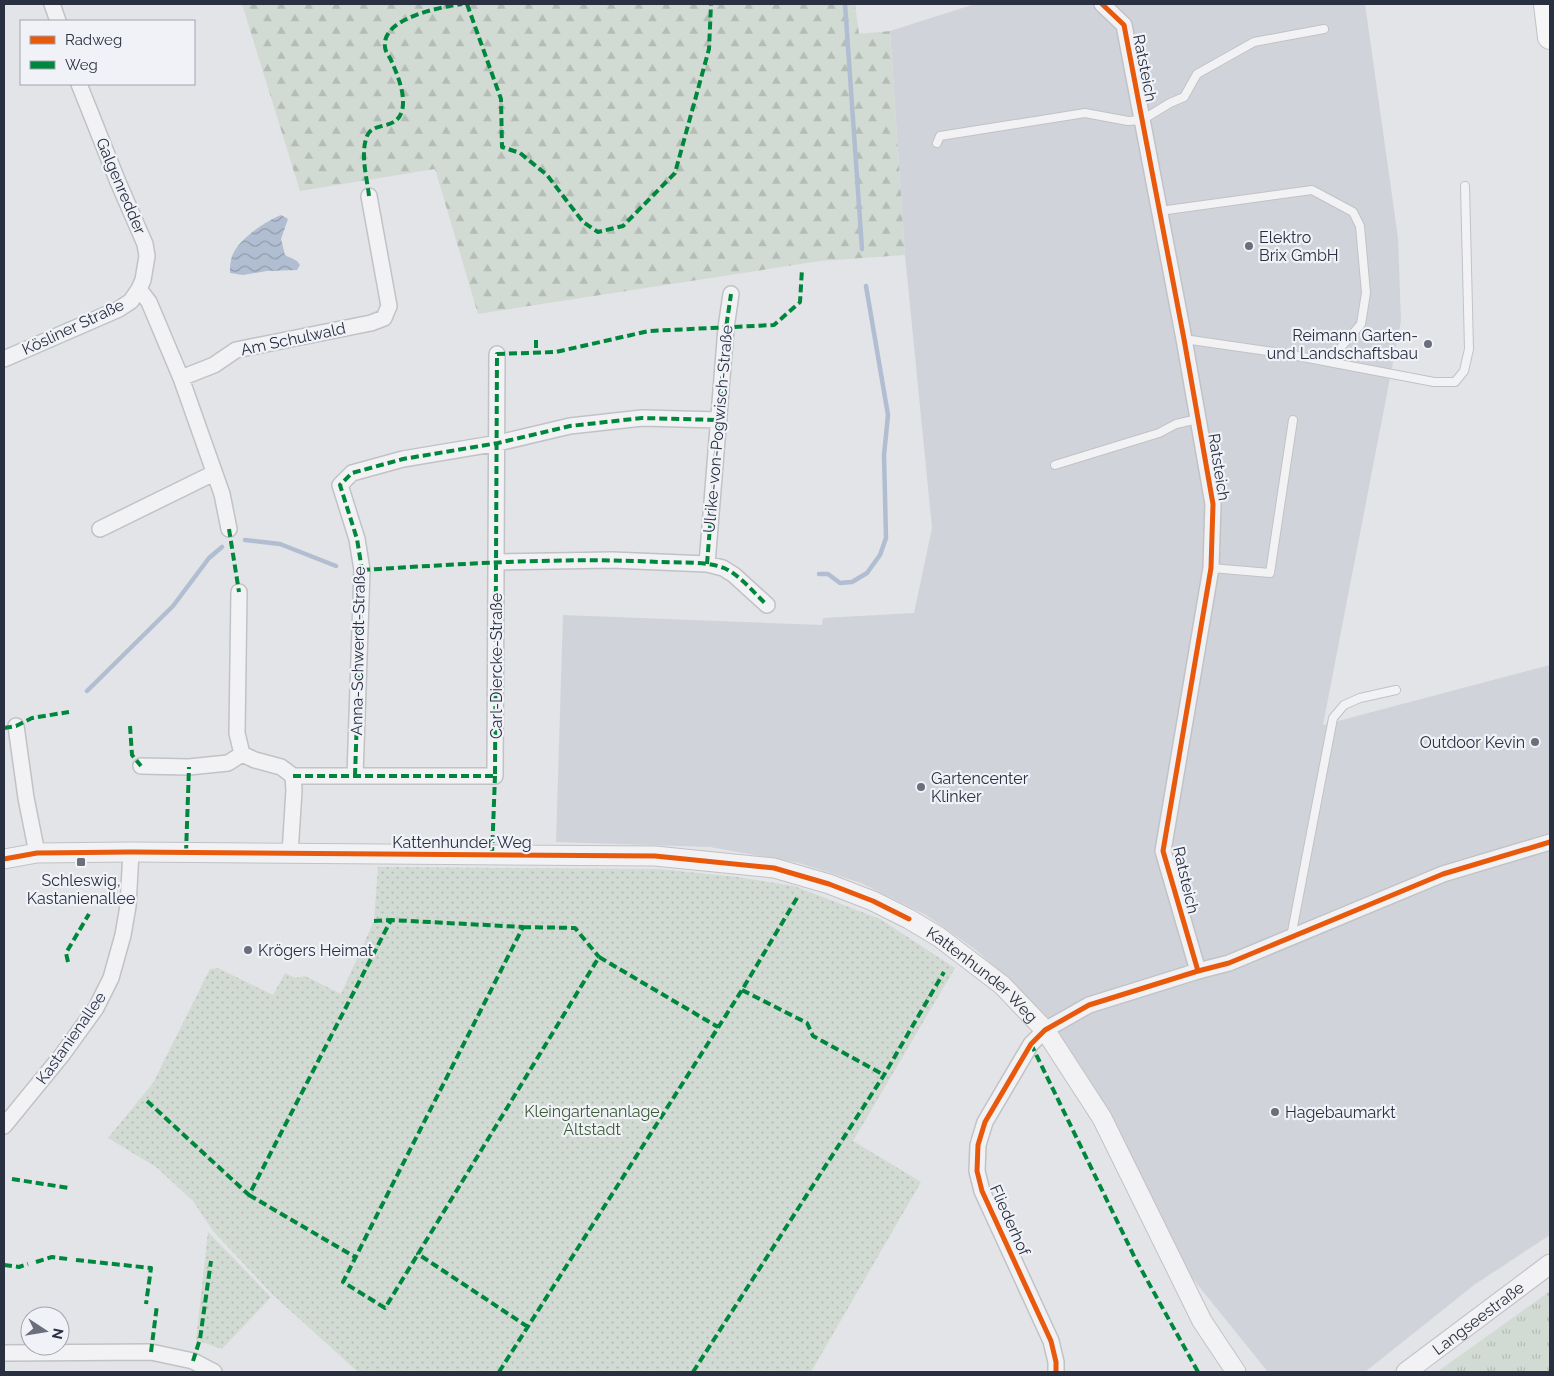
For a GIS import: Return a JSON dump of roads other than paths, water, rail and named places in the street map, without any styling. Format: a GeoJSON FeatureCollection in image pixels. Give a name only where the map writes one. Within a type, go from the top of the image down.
{"type":"FeatureCollection","features":[{"type":"Feature","properties":{"kind":"main road"},"geometry":{"type":"LineString","coordinates":[[1546,4],[1550,37]]}},
{"type":"Feature","properties":{"kind":"street"},"geometry":{"type":"LineString","coordinates":[[52,4],[58,20]]}},
{"type":"Feature","properties":{"kind":"street","name":"Ratsteich"},"geometry":{"type":"LineString","coordinates":[[1102,4],[1124,25],[1184,339],[1213,504],[1211,568],[1163,851],[1198,971]]}},
{"type":"Feature","properties":{"kind":"street","name":"Galgenredder"},"geometry":{"type":"LineString","coordinates":[[80,85],[118,182],[145,244],[146,268],[144,280],[138,289]]}},
{"type":"Feature","properties":{"kind":"street","name":"Am Schulwald"},"geometry":{"type":"LineString","coordinates":[[181,378],[214,365],[236,350],[371,323],[384,318],[389,306],[369,196]]}},
{"type":"Feature","properties":{"kind":"street"},"geometry":{"type":"LineString","coordinates":[[138,289],[149,302],[181,378],[222,494],[229,529]]}},
{"type":"Feature","properties":{"kind":"street","name":"Kösliner Straße"},"geometry":{"type":"LineString","coordinates":[[4,359],[119,310],[131,300],[138,289]]}},
{"type":"Feature","properties":{"kind":"street","name":"Ulrike-von-Pogwisch-Straße"},"geometry":{"type":"LineString","coordinates":[[707,564],[731,294]]}},
{"type":"Feature","properties":{"kind":"street","name":"Carl-Diercke-Straße"},"geometry":{"type":"LineString","coordinates":[[293,776],[495,776],[498,354]]}},
{"type":"Feature","properties":{"kind":"street"},"geometry":{"type":"LineString","coordinates":[[498,443],[570,426],[642,418],[719,420]]}},
{"type":"Feature","properties":{"kind":"street","name":"Anna-Schwerdt-Straße"},"geometry":{"type":"LineString","coordinates":[[355,776],[362,570],[357,539],[340,485],[352,473],[403,459],[498,443]]}},
{"type":"Feature","properties":{"kind":"street"},"geometry":{"type":"LineString","coordinates":[[100,530],[214,473]]}},
{"type":"Feature","properties":{"kind":"street"},"geometry":{"type":"LineString","coordinates":[[496,562],[612,560],[707,564],[723,568],[734,575],[767,605]]}},
{"type":"Feature","properties":{"kind":"street"},"geometry":{"type":"LineString","coordinates":[[239,592],[237,733],[242,754]]}},
{"type":"Feature","properties":{"kind":"street"},"geometry":{"type":"LineString","coordinates":[[16,726],[26,798],[37,853]]}},
{"type":"Feature","properties":{"kind":"street"},"geometry":{"type":"LineString","coordinates":[[141,766],[189,766],[228,763],[242,754]]}},
{"type":"Feature","properties":{"kind":"street"},"geometry":{"type":"LineString","coordinates":[[242,754],[255,760],[281,767],[293,776],[294,790],[290,854]]}},
{"type":"Feature","properties":{"kind":"street"},"geometry":{"type":"LineString","coordinates":[[1045,1030],[1090,1004],[1229,963],[1443,874],[1550,842]]}},
{"type":"Feature","properties":{"kind":"street","name":"Kattenhunder Weg"},"geometry":{"type":"LineString","coordinates":[[4,858],[37,853],[132,852],[655,856],[734,862],[774,868],[829,884],[873,901],[939,937],[1002,985],[1045,1030],[1102,1118],[1202,1321],[1234,1369]]}},
{"type":"Feature","properties":{"kind":"street","name":"Kastanienallee"},"geometry":{"type":"LineString","coordinates":[[4,1126],[62,1055],[90,1016],[111,978],[123,935],[128,906],[132,852]]}},
{"type":"Feature","properties":{"kind":"street","name":"Fliederhof"},"geometry":{"type":"LineString","coordinates":[[1045,1030],[1031,1044],[986,1122],[978,1145],[977,1171],[982,1191],[1051,1341],[1056,1362],[1056,1372]]}},
{"type":"Feature","properties":{"kind":"street","name":"Langseestraße"},"geometry":{"type":"LineString","coordinates":[[1406,1372],[1550,1264]]}},
{"type":"Feature","properties":{"kind":"street"},"geometry":{"type":"LineString","coordinates":[[4,1353],[151,1352],[193,1361],[214,1372]]}},
{"type":"Feature","properties":{"kind":"lane"},"geometry":{"type":"LineString","coordinates":[[937,143],[940,136],[1085,113],[1128,122],[1142,120],[1184,97],[1197,74],[1254,42],[1324,28]]}},
{"type":"Feature","properties":{"kind":"lane"},"geometry":{"type":"LineString","coordinates":[[1184,339],[1287,354],[1434,382],[1455,382],[1464,371],[1469,349],[1465,186]]}},
{"type":"Feature","properties":{"kind":"lane"},"geometry":{"type":"LineString","coordinates":[[1160,212],[1312,190],[1353,212],[1360,226],[1366,293],[1361,324],[1342,346],[1336,363]]}},
{"type":"Feature","properties":{"kind":"lane"},"geometry":{"type":"LineString","coordinates":[[1055,465],[1159,432],[1176,424],[1198,419]]}},
{"type":"Feature","properties":{"kind":"lane"},"geometry":{"type":"LineString","coordinates":[[1211,568],[1270,573],[1293,420]]}},
{"type":"Feature","properties":{"kind":"lane"},"geometry":{"type":"LineString","coordinates":[[1291,937],[1333,718],[1344,705],[1360,698],[1396,690]]}},
{"type":"Feature","properties":{"kind":"water"},"geometry":{"type":"Polygon","coordinates":[[[281,215],[288,219],[281,239],[285,255],[297,261],[300,265],[297,270],[267,271],[243,275],[230,273],[233,253],[238,246],[266,222],[281,215]]]}},
{"type":"Feature","properties":{"kind":"waterway"},"geometry":{"type":"LineString","coordinates":[[845,4],[862,249]]}},
{"type":"Feature","properties":{"kind":"waterway"},"geometry":{"type":"LineString","coordinates":[[819,574],[828,574],[840,583],[852,582],[867,573],[880,555],[886,538],[884,455],[888,415],[866,286]]}},
{"type":"Feature","properties":{"kind":"waterway"},"geometry":{"type":"LineString","coordinates":[[245,540],[280,544],[336,566]]}},
{"type":"Feature","properties":{"kind":"waterway"},"geometry":{"type":"LineString","coordinates":[[87,691],[173,606],[209,558],[222,547]]}},
{"type":"Feature","properties":{"kind":"place","name":"Elektro Brix GmbH"},"geometry":{"type":"Point","coordinates":[1249,246]}},
{"type":"Feature","properties":{"kind":"place","name":"Reimann Garten- und Landschaftsbau"},"geometry":{"type":"Point","coordinates":[1428,344]}},
{"type":"Feature","properties":{"kind":"place","name":"Outdoor Kevin"},"geometry":{"type":"Point","coordinates":[1535,742]}},
{"type":"Feature","properties":{"kind":"place","name":"Gartencenter Klinker"},"geometry":{"type":"Point","coordinates":[921,787]}},
{"type":"Feature","properties":{"kind":"place","name":"Schleswig, Kastanienallee"},"geometry":{"type":"Point","coordinates":[81,862]}},
{"type":"Feature","properties":{"kind":"place","name":"Krögers Heimat"},"geometry":{"type":"Point","coordinates":[248,950]}},
{"type":"Feature","properties":{"kind":"place","name":"Hagebaumarkt"},"geometry":{"type":"Point","coordinates":[1275,1112]}},
{"type":"Feature","properties":{"kind":"park label","name":"Kleingartenanlage Altstadt"},"geometry":{"type":"Point","coordinates":[592,1120]}}]}
